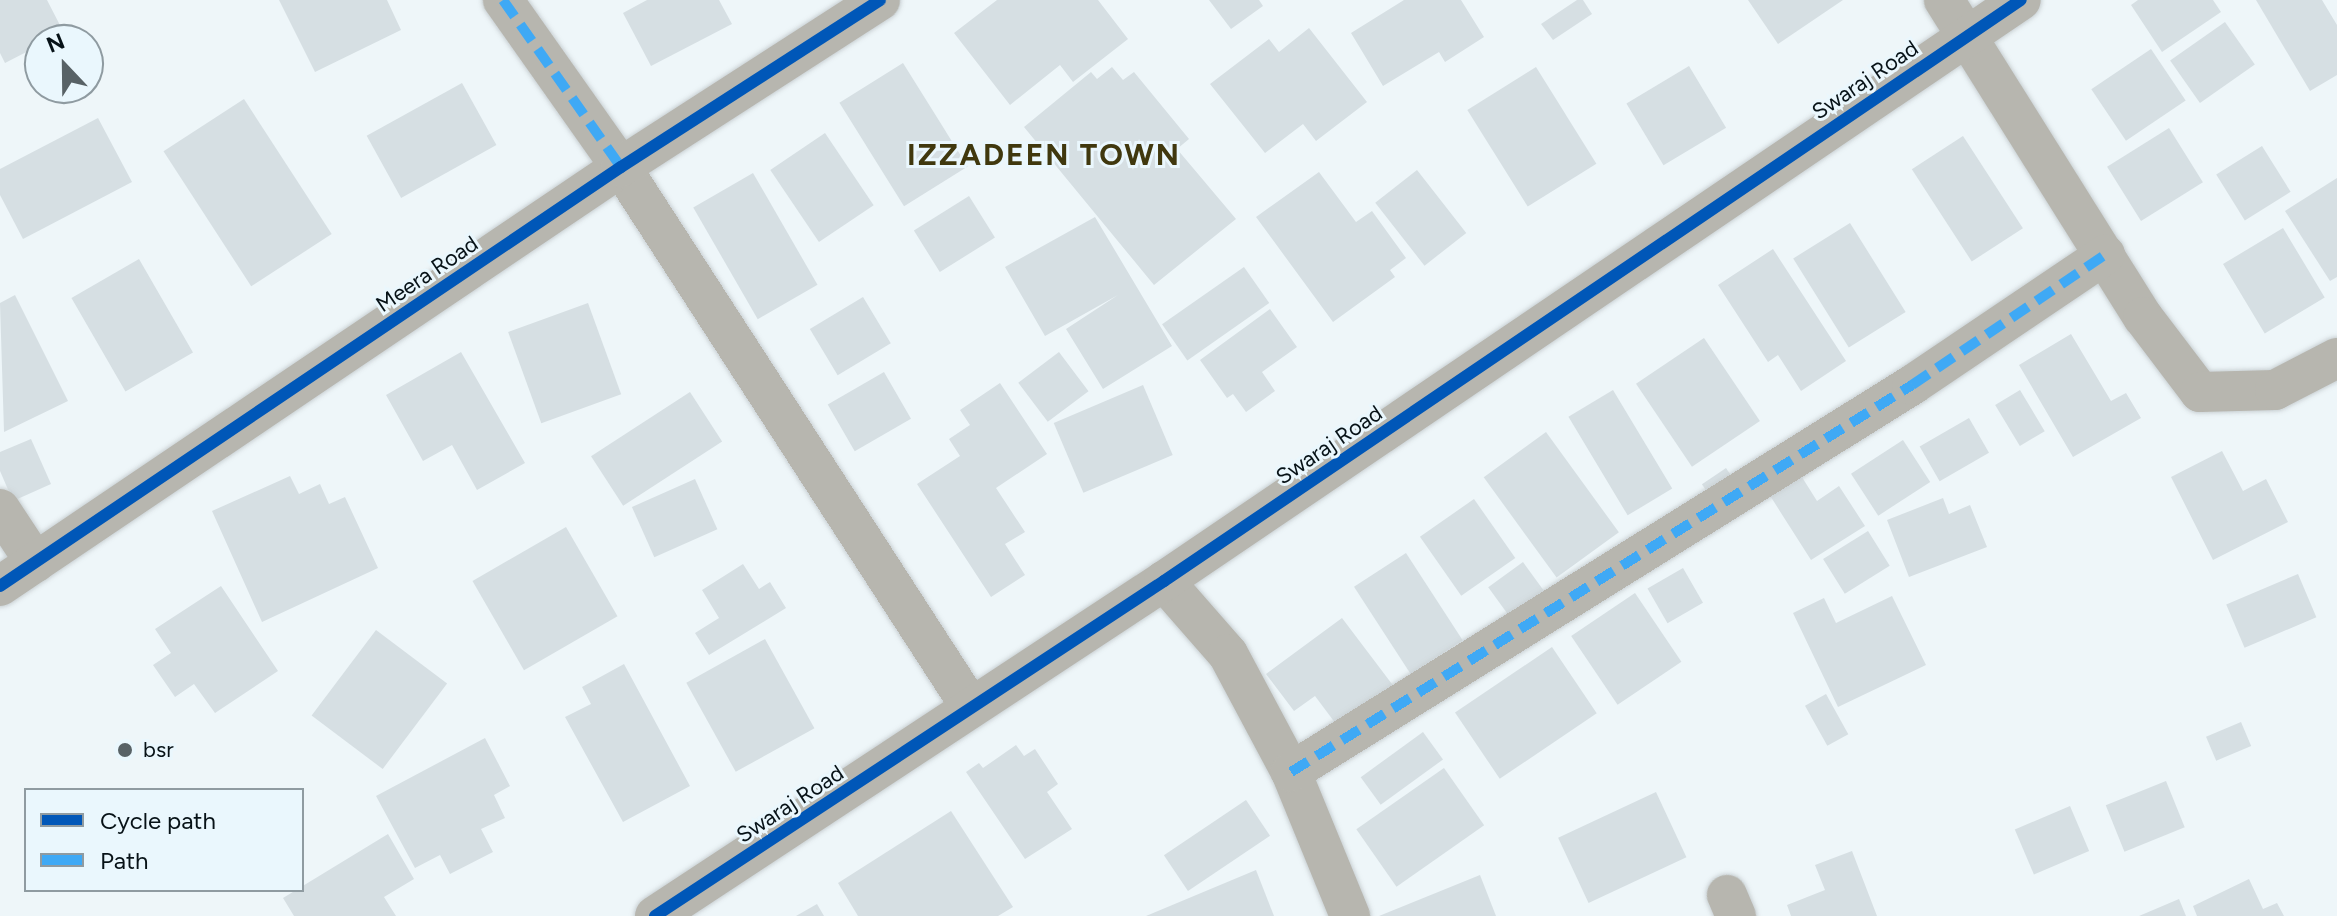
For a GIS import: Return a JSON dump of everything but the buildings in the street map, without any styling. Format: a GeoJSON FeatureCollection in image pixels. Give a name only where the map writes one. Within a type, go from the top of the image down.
{"type":"FeatureCollection","features":[{"type":"Feature","properties":{"kind":"street"},"geometry":{"type":"LineString","coordinates":[[503,0],[621,167],[970,706]]}},
{"type":"Feature","properties":{"kind":"street","name":"Meera Road"},"geometry":{"type":"LineString","coordinates":[[0,586],[621,167],[880,0]]}},
{"type":"Feature","properties":{"kind":"street"},"geometry":{"type":"LineString","coordinates":[[1944,0],[2143,317],[2200,392],[2275,390],[2337,358]]}},
{"type":"Feature","properties":{"kind":"street","name":"Swaraj Road"},"geometry":{"type":"LineString","coordinates":[[655,916],[1164,581],[2021,0]]}},
{"type":"Feature","properties":{"kind":"street"},"geometry":{"type":"LineString","coordinates":[[1291,772],[1912,385],[2105,255]]}},
{"type":"Feature","properties":{"kind":"street"},"geometry":{"type":"LineString","coordinates":[[0,509],[35,562]]}},
{"type":"Feature","properties":{"kind":"street"},"geometry":{"type":"LineString","coordinates":[[1164,581],[1228,654],[1291,772],[1350,916]]}},
{"type":"Feature","properties":{"kind":"marked path"},"geometry":{"type":"LineString","coordinates":[[503,0],[621,167]]}},
{"type":"Feature","properties":{"kind":"marked path"},"geometry":{"type":"LineString","coordinates":[[1291,772],[1912,385],[2105,255]]}},
{"type":"Feature","properties":{"kind":"cycle path"},"geometry":{"type":"LineString","coordinates":[[0,586],[621,167],[880,0]]}},
{"type":"Feature","properties":{"kind":"cycle path"},"geometry":{"type":"LineString","coordinates":[[655,916],[1164,581],[2021,0]]}},
{"type":"Feature","properties":{"kind":"place","name":"bsr"},"geometry":{"type":"Point","coordinates":[125,750]}},
{"type":"Feature","properties":{"kind":"district","name":"IZZADEEN TOWN"},"geometry":{"type":"Point","coordinates":[1044,155]}}]}
